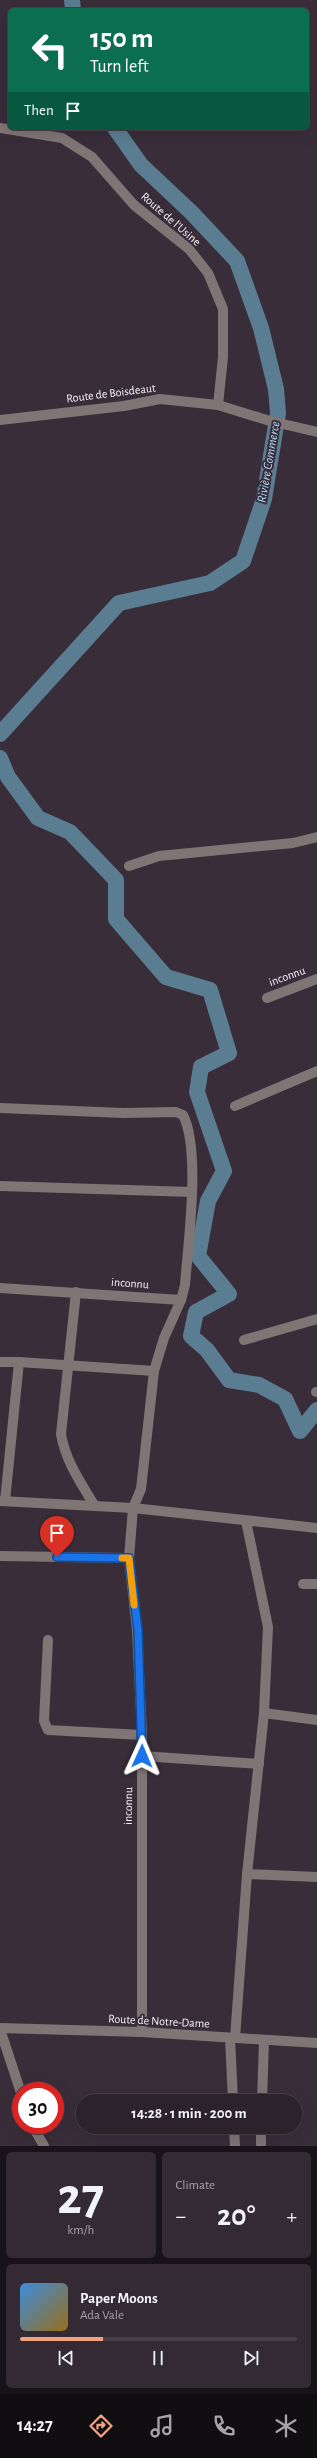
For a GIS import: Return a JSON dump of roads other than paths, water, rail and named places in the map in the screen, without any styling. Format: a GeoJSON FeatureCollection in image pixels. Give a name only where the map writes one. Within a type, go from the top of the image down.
{"type":"FeatureCollection","features":[{"type":"Feature","properties":{"kind":"street","name":"Route de l'Usine"},"geometry":{"type":"LineString","coordinates":[[12,130],[62,138],[92,158],[134,205],[189,249],[208,273],[223,309],[223,357],[218,405]]}},
{"type":"Feature","properties":{"kind":"street","name":"Route de Boisdeaut"},"geometry":{"type":"LineString","coordinates":[[0,420],[124,406],[160,400],[218,405],[270,421],[317,432]]}},
{"type":"Feature","properties":{"kind":"street"},"geometry":{"type":"LineString","coordinates":[[129,866],[159,856],[293,843],[317,837]]}},
{"type":"Feature","properties":{"kind":"street","name":"inconnu"},"geometry":{"type":"LineString","coordinates":[[267,998],[317,979]]}},
{"type":"Feature","properties":{"kind":"street"},"geometry":{"type":"LineString","coordinates":[[235,1106],[317,1071]]}},
{"type":"Feature","properties":{"kind":"street"},"geometry":{"type":"LineString","coordinates":[[0,1108],[124,1113],[176,1112],[183,1115],[187,1124],[192,1192],[185,1285],[182,1300],[164,1338],[154,1371],[141,1489],[134,1508]]}},
{"type":"Feature","properties":{"kind":"street"},"geometry":{"type":"LineString","coordinates":[[0,1186],[192,1192]]}},
{"type":"Feature","properties":{"kind":"street","name":"inconnu"},"geometry":{"type":"LineString","coordinates":[[0,1288],[182,1300]]}},
{"type":"Feature","properties":{"kind":"street"},"geometry":{"type":"LineString","coordinates":[[76,1292],[61,1434],[63,1444],[71,1464],[94,1505]]}},
{"type":"Feature","properties":{"kind":"street"},"geometry":{"type":"LineString","coordinates":[[244,1340],[317,1319]]}},
{"type":"Feature","properties":{"kind":"street"},"geometry":{"type":"LineString","coordinates":[[0,1362],[154,1371]]}},
{"type":"Feature","properties":{"kind":"street"},"geometry":{"type":"LineString","coordinates":[[19,1362],[2,1501],[134,1508],[317,1528]]}},
{"type":"Feature","properties":{"kind":"street","name":"inconnu"},"geometry":{"type":"LineString","coordinates":[[134,1508],[129,1558],[138,1630],[142,1735],[142,2032]]}},
{"type":"Feature","properties":{"kind":"street"},"geometry":{"type":"LineString","coordinates":[[233,2094],[233,2038],[247,1874],[264,1713],[268,1627],[246,1521]]}},
{"type":"Feature","properties":{"kind":"street"},"geometry":{"type":"LineString","coordinates":[[0,1556],[129,1558]]}},
{"type":"Feature","properties":{"kind":"street"},"geometry":{"type":"LineString","coordinates":[[303,1584],[317,1584]]}},
{"type":"Feature","properties":{"kind":"street"},"geometry":{"type":"LineString","coordinates":[[48,1640],[44,1721],[48,1730],[142,1735]]}},
{"type":"Feature","properties":{"kind":"street"},"geometry":{"type":"LineString","coordinates":[[264,1713],[317,1720]]}},
{"type":"Feature","properties":{"kind":"street"},"geometry":{"type":"LineString","coordinates":[[142,1756],[259,1764]]}},
{"type":"Feature","properties":{"kind":"street"},"geometry":{"type":"LineString","coordinates":[[247,1874],[317,1877]]}},
{"type":"Feature","properties":{"kind":"street"},"geometry":{"type":"LineString","coordinates":[[0,2029],[18,2082]]}},
{"type":"Feature","properties":{"kind":"street","name":"Route de Notre-Dame"},"geometry":{"type":"LineString","coordinates":[[0,2029],[142,2032],[317,2043]]}},
{"type":"Feature","properties":{"kind":"street"},"geometry":{"type":"LineString","coordinates":[[262,2094],[264,2040]]}},
{"type":"Feature","properties":{"kind":"street"},"geometry":{"type":"LineString","coordinates":[[37,2134],[44,2146]]}},
{"type":"Feature","properties":{"kind":"street"},"geometry":{"type":"LineString","coordinates":[[234,2134],[235,2146]]}},
{"type":"Feature","properties":{"kind":"street"},"geometry":{"type":"LineString","coordinates":[[261,2134],[261,2144]]}},
{"type":"Feature","properties":{"kind":"waterway","name":"Rivière Commerce"},"geometry":{"type":"LineString","coordinates":[[72,0],[73,8]]}},
{"type":"Feature","properties":{"kind":"waterway","name":"Rivière Commerce"},"geometry":{"type":"LineString","coordinates":[[0,734],[119,603],[210,583],[243,561],[264,499],[278,413],[276,389],[261,328],[237,261],[191,212],[141,165],[116,130]]}},
{"type":"Feature","properties":{"kind":"waterway","name":"Rivière Commerce"},"geometry":{"type":"LineString","coordinates":[[0,758],[8,777],[38,818],[70,832],[116,880],[116,919],[166,977],[210,990],[229,1053],[201,1067],[197,1092],[224,1171],[208,1201],[198,1256],[229,1294],[196,1312],[191,1336],[207,1350],[229,1380],[259,1385],[285,1399],[300,1431],[317,1410]]}}]}
